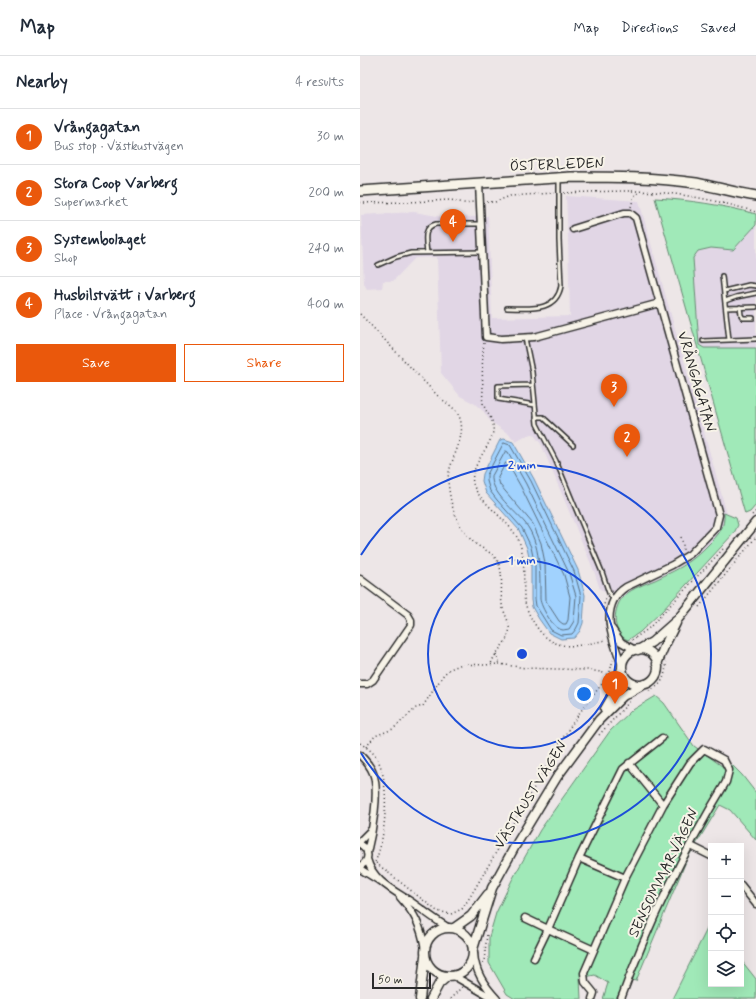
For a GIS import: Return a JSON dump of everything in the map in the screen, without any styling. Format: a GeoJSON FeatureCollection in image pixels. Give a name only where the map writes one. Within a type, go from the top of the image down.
{"type":"FeatureCollection","features":[{"type":"Feature","properties":{"kind":"main road","name":"ÖSTERLEDEN"},"geometry":{"type":"LineString","coordinates":[[360,191],[559,178],[605,177],[665,179],[756,195]]}},
{"type":"Feature","properties":{"kind":"street"},"geometry":{"type":"LineString","coordinates":[[478,183],[486,337],[501,339],[525,338],[544,335],[660,303]]}},
{"type":"Feature","properties":{"kind":"street"},"geometry":{"type":"LineString","coordinates":[[573,229],[624,213],[630,213]]}},
{"type":"Feature","properties":{"kind":"street","name":"VRÅNGAGATAN"},"geometry":{"type":"LineString","coordinates":[[614,600],[626,587],[672,565],[690,554],[711,534],[719,521],[717,504],[636,218],[630,213]]}},
{"type":"Feature","properties":{"kind":"street","name":"VÄSTKUSTVÄGEN"},"geometry":{"type":"LineString","coordinates":[[599,720],[623,696],[645,688],[654,677],[657,671],[657,664],[664,647],[678,619],[754,519]]}},
{"type":"Feature","properties":{"kind":"street"},"geometry":{"type":"LineString","coordinates":[[360,579],[408,615],[411,620],[411,625],[373,680],[367,684],[360,684]]}},
{"type":"Feature","properties":{"kind":"street"},"geometry":{"type":"LineString","coordinates":[[614,600],[610,611],[610,626],[623,674],[628,681],[645,688]]}},
{"type":"Feature","properties":{"kind":"street","name":"VÄSTKUSTVÄGEN"},"geometry":{"type":"LineString","coordinates":[[452,928],[470,916],[492,888],[514,848],[557,777],[599,720],[616,690],[627,655],[652,642],[678,619]]}},
{"type":"Feature","properties":{"kind":"street"},"geometry":{"type":"LineString","coordinates":[[610,626],[617,637],[626,646],[637,650],[645,650],[655,658],[657,664]]}},
{"type":"Feature","properties":{"kind":"street"},"geometry":{"type":"LineString","coordinates":[[534,958],[579,858],[623,769],[662,738]]}},
{"type":"Feature","properties":{"kind":"street","name":"SENSOMMARVÄGEN"},"geometry":{"type":"LineString","coordinates":[[620,999],[680,863],[726,782],[729,770],[724,760],[704,749],[690,763],[663,805]]}},
{"type":"Feature","properties":{"kind":"street"},"geometry":{"type":"LineString","coordinates":[[360,755],[367,762],[373,773],[375,782],[375,810],[372,828],[367,856],[364,864],[360,868],[437,921],[467,935],[471,942],[477,971],[487,988],[496,999]]}},
{"type":"Feature","properties":{"kind":"street"},"geometry":{"type":"LineString","coordinates":[[592,999],[594,993],[585,982],[584,972],[625,878],[663,805],[629,763]]}},
{"type":"Feature","properties":{"kind":"street"},"geometry":{"type":"LineString","coordinates":[[360,841],[367,836],[372,828]]}},
{"type":"Feature","properties":{"kind":"street"},"geometry":{"type":"LineString","coordinates":[[360,844],[365,847],[370,868],[381,882]]}},
{"type":"Feature","properties":{"kind":"street"},"geometry":{"type":"LineString","coordinates":[[691,846],[708,854]]}},
{"type":"Feature","properties":{"kind":"street"},"geometry":{"type":"LineString","coordinates":[[579,858],[625,878]]}},
{"type":"Feature","properties":{"kind":"street","name":"VÄSTKUSTVÄGEN"},"geometry":{"type":"LineString","coordinates":[[473,951],[492,888]]}},
{"type":"Feature","properties":{"kind":"street"},"geometry":{"type":"LineString","coordinates":[[744,889],[756,904]]}},
{"type":"Feature","properties":{"kind":"street"},"geometry":{"type":"LineString","coordinates":[[397,893],[409,907],[418,922],[427,962],[432,968],[437,973],[467,982],[496,999]]}},
{"type":"Feature","properties":{"kind":"street"},"geometry":{"type":"LineString","coordinates":[[526,918],[594,950]]}},
{"type":"Feature","properties":{"kind":"street"},"geometry":{"type":"LineString","coordinates":[[420,999],[427,941],[435,932],[441,929],[452,928]]}},
{"type":"Feature","properties":{"kind":"street"},"geometry":{"type":"LineString","coordinates":[[431,999],[439,984],[451,976],[462,972],[469,966],[473,951]]}},
{"type":"Feature","properties":{"kind":"lane"},"geometry":{"type":"LineString","coordinates":[[507,308],[540,307],[553,302],[560,292],[562,286],[559,240],[559,178]]}},
{"type":"Feature","properties":{"kind":"lane"},"geometry":{"type":"LineString","coordinates":[[427,253],[426,232],[430,226],[436,224],[481,224]]}},
{"type":"Feature","properties":{"kind":"lane"},"geometry":{"type":"LineString","coordinates":[[378,265],[404,255],[482,252]]}},
{"type":"Feature","properties":{"kind":"lane"},"geometry":{"type":"LineString","coordinates":[[722,276],[729,340]]}},
{"type":"Feature","properties":{"kind":"lane"},"geometry":{"type":"LineString","coordinates":[[724,291],[748,285],[756,286]]}},
{"type":"Feature","properties":{"kind":"lane"},"geometry":{"type":"LineString","coordinates":[[725,301],[756,293]]}},
{"type":"Feature","properties":{"kind":"lane"},"geometry":{"type":"LineString","coordinates":[[726,308],[756,306]]}},
{"type":"Feature","properties":{"kind":"lane"},"geometry":{"type":"LineString","coordinates":[[740,307],[743,318],[753,318]]}},
{"type":"Feature","properties":{"kind":"lane"},"geometry":{"type":"LineString","coordinates":[[525,338],[539,430],[556,461],[614,600]]}},
{"type":"Feature","properties":{"kind":"lane"},"geometry":{"type":"LineString","coordinates":[[702,341],[756,339]]}},
{"type":"Feature","properties":{"kind":"lane"},"geometry":{"type":"LineString","coordinates":[[533,385],[498,386],[498,399],[535,405]]}},
{"type":"Feature","properties":{"kind":"lane"},"geometry":{"type":"LineString","coordinates":[[536,417],[540,416],[546,420],[573,445]]}},
{"type":"Feature","properties":{"kind":"path"},"geometry":{"type":"LineString","coordinates":[[630,213],[633,199],[640,192]]}},
{"type":"Feature","properties":{"kind":"path"},"geometry":{"type":"LineString","coordinates":[[360,314],[459,416],[459,441],[448,477],[454,511],[465,533],[478,546],[494,556],[499,565],[502,604],[508,621],[509,629],[507,638],[491,664]]}},
{"type":"Feature","properties":{"kind":"path"},"geometry":{"type":"LineString","coordinates":[[486,337],[482,356],[483,403],[492,417],[493,432],[473,475],[472,480],[474,490],[507,523],[518,538],[523,554],[525,603],[531,619],[540,632],[551,641],[562,646],[578,646],[606,640]]}},
{"type":"Feature","properties":{"kind":"path"},"geometry":{"type":"LineString","coordinates":[[754,519],[756,510]]}},
{"type":"Feature","properties":{"kind":"path"},"geometry":{"type":"LineString","coordinates":[[697,609],[756,537]]}},
{"type":"Feature","properties":{"kind":"path"},"geometry":{"type":"LineString","coordinates":[[626,646],[657,621],[726,546]]}},
{"type":"Feature","properties":{"kind":"path"},"geometry":{"type":"LineString","coordinates":[[375,862],[437,911],[451,914],[462,909],[566,734],[580,712],[609,675],[613,661],[612,657],[618,653]]}},
{"type":"Feature","properties":{"kind":"path"},"geometry":{"type":"LineString","coordinates":[[496,654],[499,664]]}},
{"type":"Feature","properties":{"kind":"path"},"geometry":{"type":"LineString","coordinates":[[645,688],[656,687],[661,683],[664,678],[667,661]]}},
{"type":"Feature","properties":{"kind":"path"},"geometry":{"type":"LineString","coordinates":[[366,747],[375,736],[393,729],[416,708],[423,706],[436,685],[450,669],[462,664],[499,664],[526,668],[587,670],[609,675],[619,682]]}},
{"type":"Feature","properties":{"kind":"path"},"geometry":{"type":"LineString","coordinates":[[598,735],[630,702]]}},
{"type":"Feature","properties":{"kind":"path"},"geometry":{"type":"LineString","coordinates":[[477,971],[484,961],[487,933]]}},
{"type":"Feature","properties":{"kind":"path"},"geometry":{"type":"LineString","coordinates":[[450,999],[467,982]]}},
{"type":"Feature","properties":{"kind":"shaded area"},"geometry":{"type":"Polygon","coordinates":[[[566,196],[639,201],[727,514],[724,513],[724,522],[719,534],[691,561],[630,592],[621,599],[600,589],[594,571],[541,444],[534,435],[528,435],[516,442],[510,435],[490,421],[484,412],[475,404],[460,396],[441,373],[437,257],[415,258],[393,281],[383,281],[382,288],[367,289],[364,284],[361,215],[414,212],[449,218],[488,216],[492,318],[570,316],[566,196]]]}},
{"type":"Feature","properties":{"kind":"shaded area"},"geometry":{"type":"Polygon","coordinates":[[[756,225],[756,348],[704,348],[699,345],[693,258],[698,251],[711,248],[733,250],[756,225]]]}},
{"type":"Feature","properties":{"kind":"green space"},"geometry":{"type":"Polygon","coordinates":[[[655,198],[706,203],[756,214],[756,225],[733,250],[711,248],[698,251],[693,258],[699,345],[704,348],[756,348],[756,505],[750,512],[745,514],[655,198]]]}},
{"type":"Feature","properties":{"kind":"green space"},"geometry":{"type":"Polygon","coordinates":[[[724,513],[736,518],[738,525],[734,533],[662,611],[640,632],[628,640],[622,637],[616,626],[615,619],[618,606],[625,595],[639,586],[678,569],[695,557],[718,534],[722,527],[724,513]]]}},
{"type":"Feature","properties":{"kind":"green space"},"geometry":{"type":"Polygon","coordinates":[[[656,696],[664,703],[694,746],[722,766],[732,765],[756,793],[756,840],[730,810],[720,805],[687,859],[636,981],[627,979],[616,999],[603,999],[608,983],[595,975],[580,978],[581,999],[515,999],[507,994],[489,963],[489,937],[496,913],[512,880],[540,830],[610,731],[631,711],[656,696]]]}},
{"type":"Feature","properties":{"kind":"green space"},"geometry":{"type":"Polygon","coordinates":[[[708,927],[708,987],[744,987],[744,964],[756,979],[756,999],[672,999],[708,927]]]}},
{"type":"Feature","properties":{"kind":"water"},"geometry":{"type":"Polygon","coordinates":[[[504,439],[513,442],[534,479],[578,570],[585,595],[583,623],[580,631],[574,638],[561,639],[549,633],[539,619],[532,607],[531,566],[527,548],[519,530],[486,493],[482,481],[483,474],[500,440],[504,439]]]}},
{"type":"Feature","properties":{"kind":"place","name":"Husbilstvätt i Varberg"},"geometry":{"type":"Point","coordinates":[453,242]}},
{"type":"Feature","properties":{"kind":"place","name":"Systembolaget"},"geometry":{"type":"Point","coordinates":[614,407]}},
{"type":"Feature","properties":{"kind":"place","name":"Stora Coop Varberg"},"geometry":{"type":"Point","coordinates":[627,457]}},
{"type":"Feature","properties":{"kind":"place","name":"Vrångagatan"},"geometry":{"type":"Point","coordinates":[615,704]}}]}
